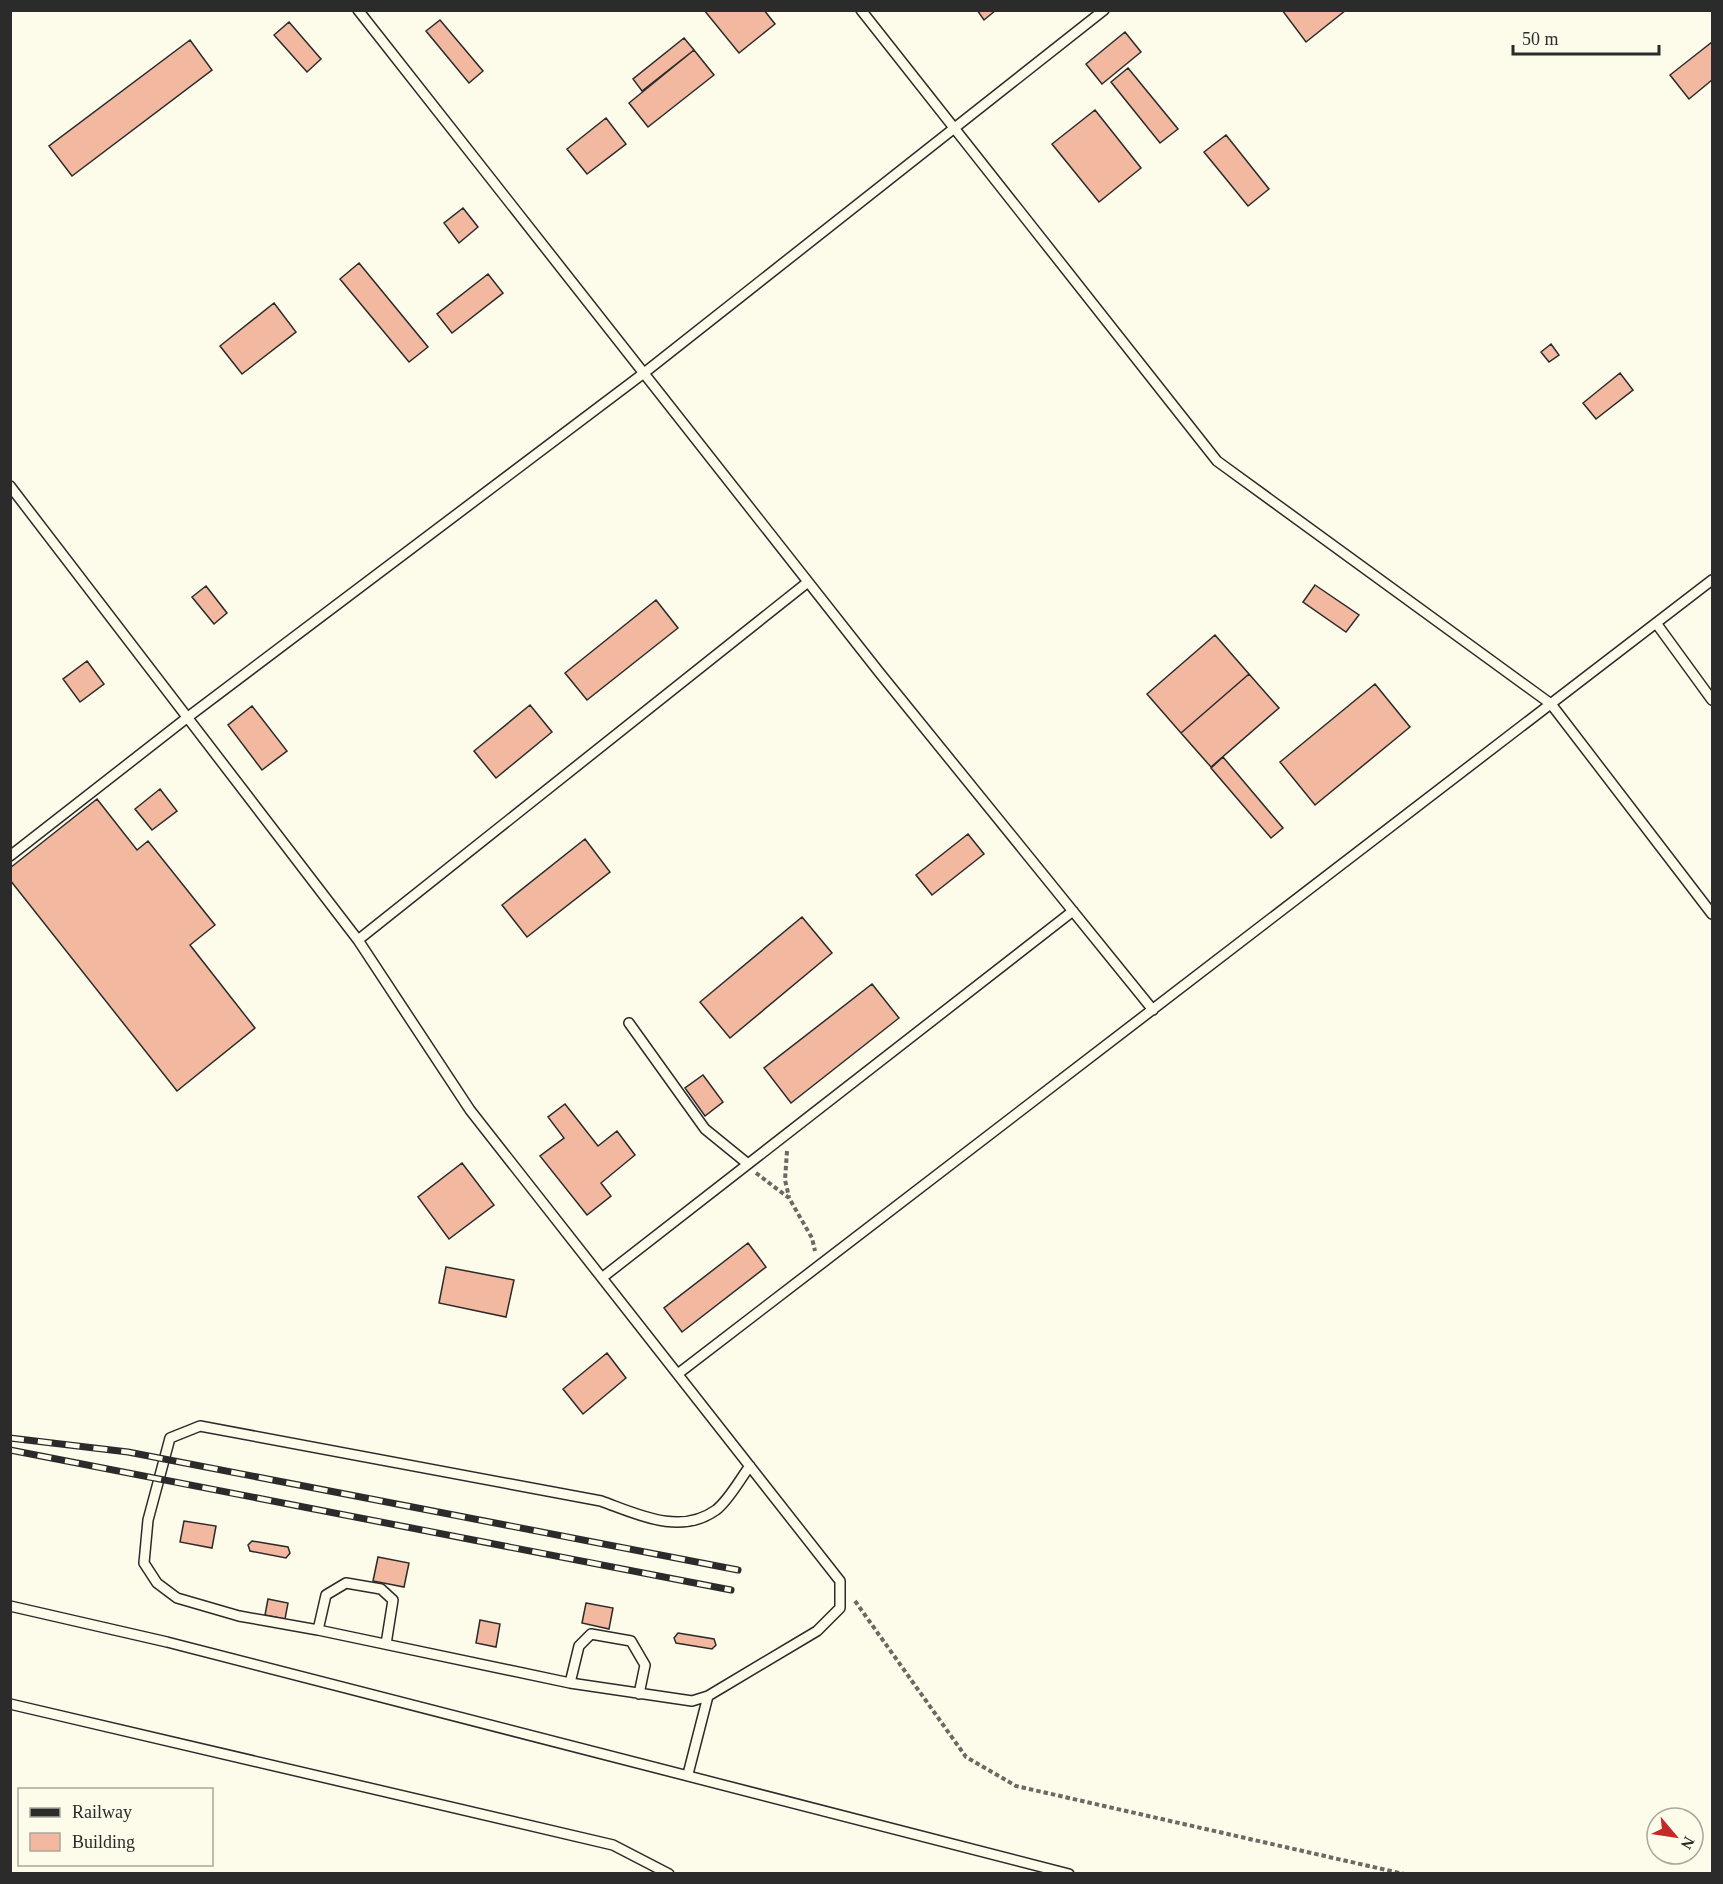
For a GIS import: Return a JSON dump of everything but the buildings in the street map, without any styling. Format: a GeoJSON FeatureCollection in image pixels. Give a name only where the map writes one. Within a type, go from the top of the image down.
{"type":"FeatureCollection","features":[{"type":"Feature","properties":{"kind":"lane"},"geometry":{"type":"LineString","coordinates":[[358,10],[808,582],[1153,1010]]}},
{"type":"Feature","properties":{"kind":"lane"},"geometry":{"type":"LineString","coordinates":[[861,10],[1217,461],[1551,704],[1713,914]]}},
{"type":"Feature","properties":{"kind":"lane"},"geometry":{"type":"LineString","coordinates":[[10,856],[188,717],[644,374],[1104,10]]}},
{"type":"Feature","properties":{"kind":"lane"},"geometry":{"type":"LineString","coordinates":[[10,486],[358,940],[470,1110],[679,1373],[840,1581],[840,1608],[818,1630],[708,1696],[692,1701],[570,1683],[219,1610],[177,1598],[157,1583],[144,1563],[148,1520],[170,1438],[200,1426],[601,1500],[657,1521],[676,1523],[696,1519],[717,1510],[750,1466]]}},
{"type":"Feature","properties":{"kind":"lane"},"geometry":{"type":"LineString","coordinates":[[679,1373],[1713,580]]}},
{"type":"Feature","properties":{"kind":"lane"},"geometry":{"type":"LineString","coordinates":[[358,940],[808,582]]}},
{"type":"Feature","properties":{"kind":"lane"},"geometry":{"type":"LineString","coordinates":[[1656,623],[1713,700]]}},
{"type":"Feature","properties":{"kind":"lane"},"geometry":{"type":"LineString","coordinates":[[603,1277],[1073,911]]}},
{"type":"Feature","properties":{"kind":"lane"},"geometry":{"type":"LineString","coordinates":[[629,1023],[705,1129],[748,1164]]}},
{"type":"Feature","properties":{"kind":"lane"},"geometry":{"type":"LineString","coordinates":[[318,1630],[326,1595],[346,1582],[381,1588],[393,1600],[386,1644]]}},
{"type":"Feature","properties":{"kind":"lane"},"geometry":{"type":"LineString","coordinates":[[10,1606],[179,1645],[688,1774],[1069,1874]]}},
{"type":"Feature","properties":{"kind":"lane"},"geometry":{"type":"LineString","coordinates":[[570,1683],[579,1646],[591,1634],[631,1641],[645,1665],[639,1694]]}},
{"type":"Feature","properties":{"kind":"lane"},"geometry":{"type":"LineString","coordinates":[[688,1774],[708,1696]]}},
{"type":"Feature","properties":{"kind":"lane"},"geometry":{"type":"LineString","coordinates":[[10,1704],[613,1845],[669,1874]]}},
{"type":"Feature","properties":{"kind":"path"},"geometry":{"type":"LineString","coordinates":[[791,1130],[786,1154],[785,1180],[789,1198],[812,1238],[819,1265]]}},
{"type":"Feature","properties":{"kind":"path"},"geometry":{"type":"LineString","coordinates":[[748,1164],[760,1178],[789,1198]]}},
{"type":"Feature","properties":{"kind":"path"},"geometry":{"type":"LineString","coordinates":[[840,1581],[966,1757],[1016,1786],[1404,1874]]}},
{"type":"Feature","properties":{"kind":"railway"},"geometry":{"type":"LineString","coordinates":[[10,1438],[128,1452],[738,1570]]}},
{"type":"Feature","properties":{"kind":"railway"},"geometry":{"type":"LineString","coordinates":[[10,1450],[731,1590]]}}]}
